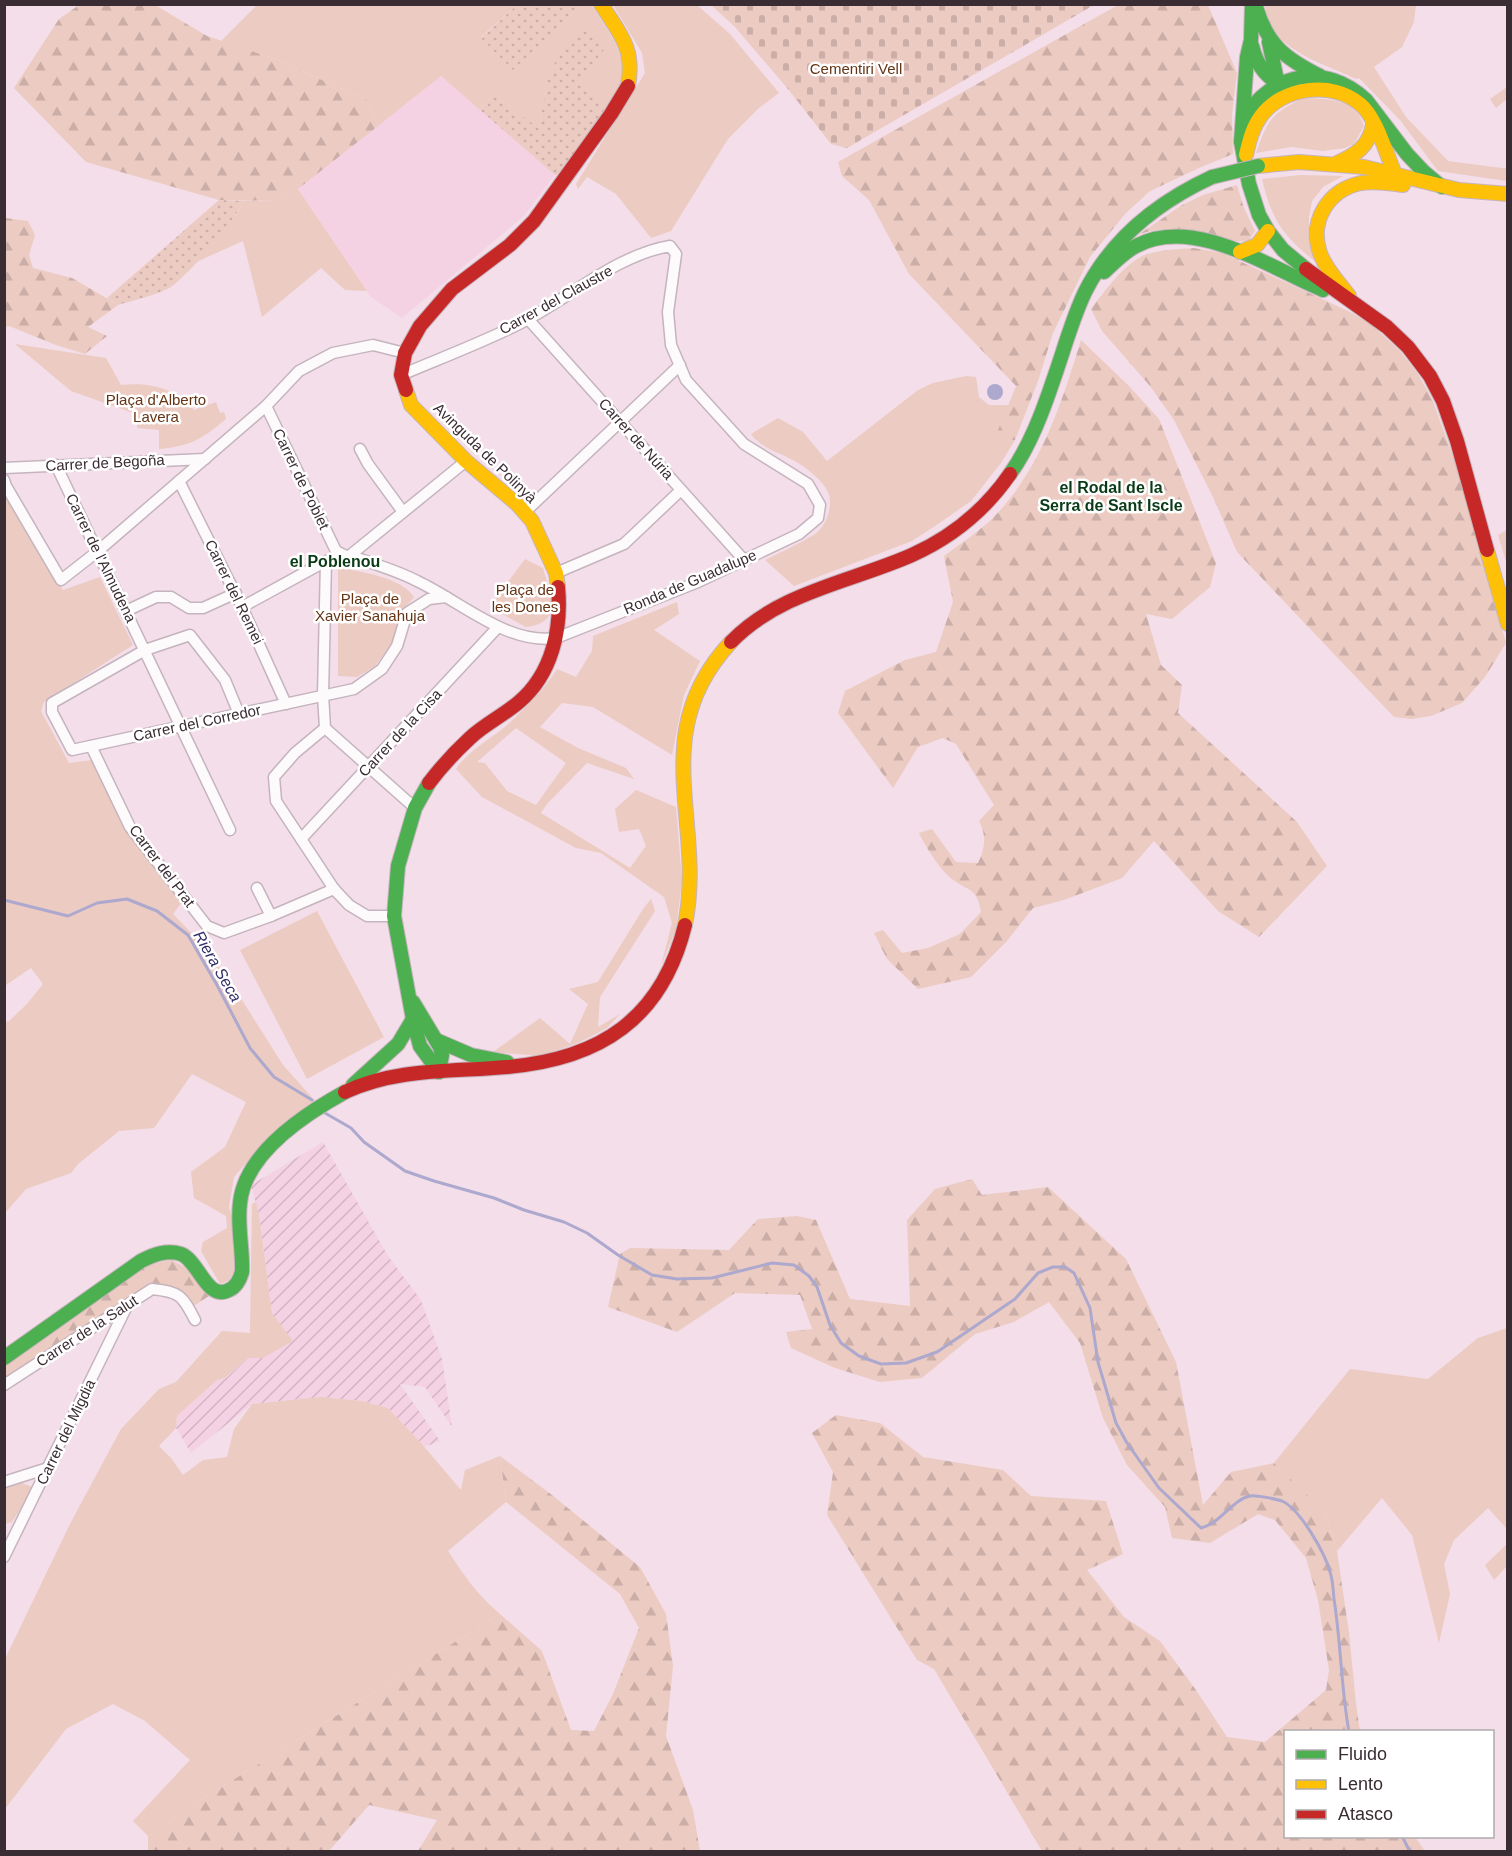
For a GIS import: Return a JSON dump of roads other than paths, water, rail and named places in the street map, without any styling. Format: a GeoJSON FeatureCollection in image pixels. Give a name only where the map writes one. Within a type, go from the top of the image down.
{"type":"FeatureCollection","features":[{"type":"Feature","properties":{"kind":"main road"},"geometry":{"type":"LineString","coordinates":[[401,375],[405,353],[420,326],[452,289],[510,245],[534,221],[611,114],[628,85],[631,64],[627,46],[601,4]]}},
{"type":"Feature","properties":{"kind":"main road"},"geometry":{"type":"LineString","coordinates":[[1254,4],[1248,57],[1254,201],[1268,231],[1283,250],[1319,280],[1376,318],[1397,336],[1423,366],[1437,387],[1449,414],[1508,624]]}},
{"type":"Feature","properties":{"kind":"main road"},"geometry":{"type":"LineString","coordinates":[[1254,4],[1264,32],[1278,51],[1320,76],[1336,80],[1352,88],[1365,98],[1412,161],[1442,187]]}},
{"type":"Feature","properties":{"kind":"main road"},"geometry":{"type":"LineString","coordinates":[[1251,40],[1258,64],[1278,85],[1287,87],[1307,84],[1347,96],[1360,104],[1370,115],[1395,174]]}},
{"type":"Feature","properties":{"kind":"main road"},"geometry":{"type":"LineString","coordinates":[[1249,123],[1274,94],[1278,85],[1269,40]]}},
{"type":"Feature","properties":{"kind":"main road"},"geometry":{"type":"LineString","coordinates":[[1278,85],[1295,79],[1320,76]]}},
{"type":"Feature","properties":{"kind":"main road"},"geometry":{"type":"LineString","coordinates":[[1249,123],[1272,104],[1291,94],[1317,89],[1332,91]]}},
{"type":"Feature","properties":{"kind":"main road"},"geometry":{"type":"LineString","coordinates":[[1335,164],[1362,151],[1371,138],[1373,125]]}},
{"type":"Feature","properties":{"kind":"main road"},"geometry":{"type":"LineString","coordinates":[[4,1358],[135,1265],[153,1255],[180,1253],[194,1262],[212,1289],[225,1292],[232,1289],[240,1279],[242,1272],[240,1200],[244,1184],[252,1168],[262,1154],[289,1130],[350,1089],[367,1082],[394,1076],[537,1065],[575,1054],[611,1037],[647,1005],[671,969],[685,932],[690,900],[689,852],[681,778],[684,738],[693,702],[700,686],[734,639],[753,622],[792,600],[920,552],[954,532],[987,504],[1012,472],[1036,426],[1069,333],[1090,283],[1116,244],[1142,219],[1173,196],[1212,177],[1251,163],[1299,162],[1364,167],[1442,187]]}},
{"type":"Feature","properties":{"kind":"main road"},"geometry":{"type":"LineString","coordinates":[[1352,302],[1324,262],[1316,240],[1318,219],[1330,198],[1350,186],[1382,182],[1489,194],[1508,194]]}},
{"type":"Feature","properties":{"kind":"main road"},"geometry":{"type":"LineString","coordinates":[[1240,252],[1257,245],[1268,231]]}},
{"type":"Feature","properties":{"kind":"main road"},"geometry":{"type":"LineString","coordinates":[[1090,283],[1127,252],[1150,240],[1166,237],[1193,238],[1240,252],[1352,302]]}},
{"type":"Feature","properties":{"kind":"main road","name":"Avinguda de Polinyà"},"geometry":{"type":"LineString","coordinates":[[401,375],[411,405],[466,461],[517,504],[532,522],[556,573],[560,609],[556,638],[542,676],[520,701],[471,737],[430,781],[415,808],[398,866],[394,916],[413,1019],[420,1046],[439,1072]]}},
{"type":"Feature","properties":{"kind":"main road"},"geometry":{"type":"LineString","coordinates":[[410,997],[436,1040],[442,1055],[439,1072]]}},
{"type":"Feature","properties":{"kind":"main road"},"geometry":{"type":"LineString","coordinates":[[350,1089],[398,1044],[413,1019]]}},
{"type":"Feature","properties":{"kind":"main road"},"geometry":{"type":"LineString","coordinates":[[436,1040],[486,1059],[537,1065]]}},
{"type":"Feature","properties":{"kind":"street","name":"Carrer del Claustre"},"geometry":{"type":"LineString","coordinates":[[401,375],[528,319],[626,261],[655,248],[670,246],[676,254],[668,312],[671,345],[680,365]]}},
{"type":"Feature","properties":{"kind":"street","name":"Carrer de Núria"},"geometry":{"type":"LineString","coordinates":[[528,319],[744,560]]}},
{"type":"Feature","properties":{"kind":"street","name":"Carrer de Begoña"},"geometry":{"type":"LineString","coordinates":[[4,480],[61,580],[98,551],[266,406],[298,371],[333,353],[373,345],[405,353]]}},
{"type":"Feature","properties":{"kind":"street"},"geometry":{"type":"LineString","coordinates":[[525,512],[680,365]]}},
{"type":"Feature","properties":{"kind":"street","name":"Ronda de Guadalupe"},"geometry":{"type":"LineString","coordinates":[[556,638],[698,582],[799,534],[818,518],[820,505],[808,484],[744,444],[686,380],[680,365]]}},
{"type":"Feature","properties":{"kind":"street","name":"Carrer de Poblet"},"geometry":{"type":"LineString","coordinates":[[266,406],[336,551],[348,557]]}},
{"type":"Feature","properties":{"kind":"street"},"geometry":{"type":"LineString","coordinates":[[360,449],[368,464],[403,512]]}},
{"type":"Feature","properties":{"kind":"street","name":"Carrer de Begoña"},"geometry":{"type":"LineString","coordinates":[[4,468],[205,459]]}},
{"type":"Feature","properties":{"kind":"street"},"geometry":{"type":"LineString","coordinates":[[348,557],[466,461]]}},
{"type":"Feature","properties":{"kind":"street","name":"Carrer de l'Almudena"},"geometry":{"type":"LineString","coordinates":[[56,465],[230,830]]}},
{"type":"Feature","properties":{"kind":"street","name":"Carrer del Remei"},"geometry":{"type":"LineString","coordinates":[[179,481],[243,607],[286,704]]}},
{"type":"Feature","properties":{"kind":"street"},"geometry":{"type":"LineString","coordinates":[[556,573],[624,544],[681,490]]}},
{"type":"Feature","properties":{"kind":"street"},"geometry":{"type":"LineString","coordinates":[[348,557],[357,558],[417,580],[498,627],[532,637],[556,638]]}},
{"type":"Feature","properties":{"kind":"street"},"geometry":{"type":"LineString","coordinates":[[243,607],[326,561],[323,695],[326,728],[415,808]]}},
{"type":"Feature","properties":{"kind":"street"},"geometry":{"type":"LineString","coordinates":[[126,611],[156,597],[171,597],[189,608],[203,608],[236,593]]}},
{"type":"Feature","properties":{"kind":"street"},"geometry":{"type":"LineString","coordinates":[[323,695],[354,689],[382,669],[397,646],[407,613],[429,599],[447,597]]}},
{"type":"Feature","properties":{"kind":"street","name":"Carrer de la Cisa"},"geometry":{"type":"LineString","coordinates":[[301,838],[498,627]]}},
{"type":"Feature","properties":{"kind":"street"},"geometry":{"type":"LineString","coordinates":[[145,650],[190,635],[225,680],[239,714]]}},
{"type":"Feature","properties":{"kind":"street","name":"Carrer del Corredor"},"geometry":{"type":"LineString","coordinates":[[145,650],[52,703],[52,712],[72,750],[181,728],[323,695]]}},
{"type":"Feature","properties":{"kind":"street"},"geometry":{"type":"LineString","coordinates":[[326,728],[296,753],[274,777],[276,801],[334,889],[349,905],[367,916],[394,916]]}},
{"type":"Feature","properties":{"kind":"street","name":"Carrer del Prat"},"geometry":{"type":"LineString","coordinates":[[91,746],[130,827],[207,926],[224,933],[334,889]]}},
{"type":"Feature","properties":{"kind":"street"},"geometry":{"type":"LineString","coordinates":[[257,888],[270,916]]}},
{"type":"Feature","properties":{"kind":"street","name":"Carrer de la Salut"},"geometry":{"type":"LineString","coordinates":[[4,1385],[152,1289],[171,1291],[184,1300],[195,1320]]}},
{"type":"Feature","properties":{"kind":"street","name":"Carrer del Migdia"},"geometry":{"type":"LineString","coordinates":[[4,1557],[127,1306]]}},
{"type":"Feature","properties":{"kind":"street"},"geometry":{"type":"LineString","coordinates":[[4,1482],[48,1468]]}},
{"type":"Feature","properties":{"kind":"waterway","name":"Riera Seca"},"geometry":{"type":"LineString","coordinates":[[4,900],[68,916],[97,903],[127,899],[157,911],[188,935],[250,1048],[274,1077],[312,1100]]}},
{"type":"Feature","properties":{"kind":"waterway"},"geometry":{"type":"LineString","coordinates":[[325,1113],[351,1128],[364,1142],[405,1171],[564,1222],[587,1233],[652,1275],[677,1279],[712,1278],[772,1263],[794,1265],[809,1276],[817,1287],[830,1325],[841,1343],[859,1356],[881,1364],[906,1363],[937,1352],[1015,1299],[1038,1273],[1053,1267],[1065,1267],[1074,1273],[1090,1308],[1098,1362],[1116,1423],[1127,1443],[1159,1488],[1201,1528],[1215,1521],[1244,1498],[1253,1496],[1282,1501],[1296,1513],[1311,1532],[1332,1578],[1349,1730]]}},
{"type":"Feature","properties":{"kind":"waterway"},"geometry":{"type":"LineString","coordinates":[[1403,1838],[1410,1852]]}},
{"type":"Feature","properties":{"kind":"district","name":"el Rodal de la Serra de Sant Iscle"},"geometry":{"type":"Point","coordinates":[1111,496]}},
{"type":"Feature","properties":{"kind":"district","name":"el Poblenou"},"geometry":{"type":"Point","coordinates":[335,561]}},
{"type":"Feature","properties":{"kind":"park label","name":"Cementiri Vell"},"geometry":{"type":"Point","coordinates":[856,69]}},
{"type":"Feature","properties":{"kind":"park label","name":"Plaça d'Alberto Lavera"},"geometry":{"type":"Point","coordinates":[156,408]}},
{"type":"Feature","properties":{"kind":"park label","name":"Plaça de les Dones"},"geometry":{"type":"Point","coordinates":[525,598]}},
{"type":"Feature","properties":{"kind":"park label","name":"Plaça de Xavier Sanahuja"},"geometry":{"type":"Point","coordinates":[370,608]}}]}
